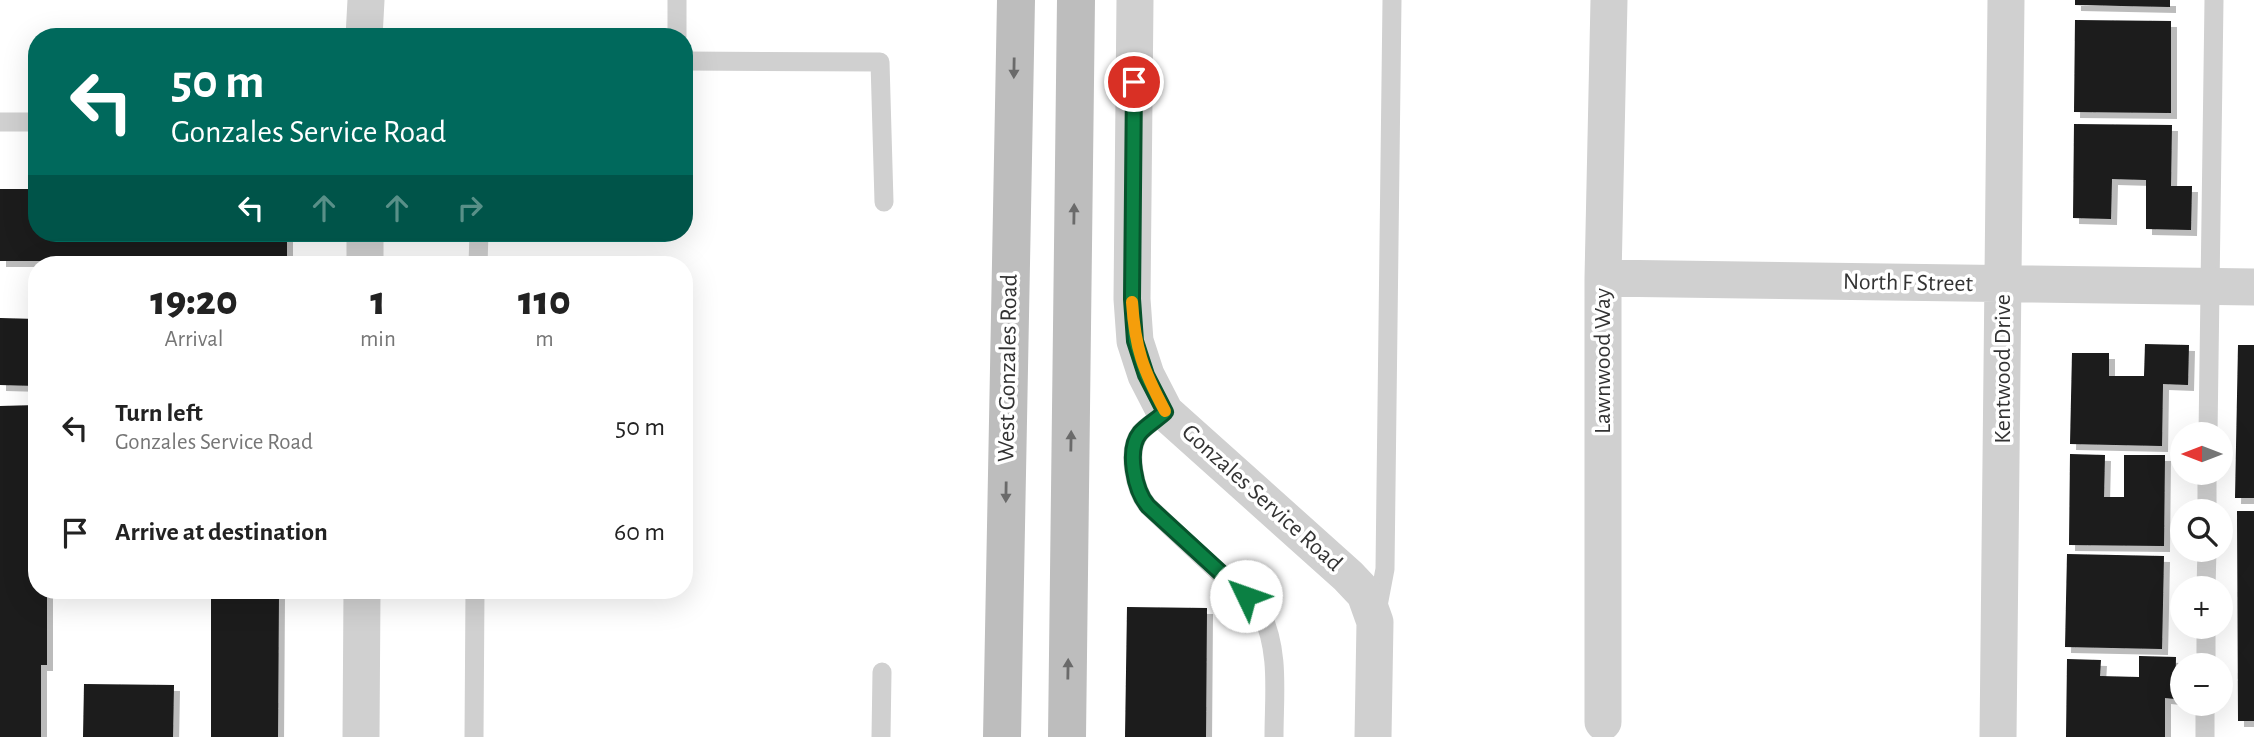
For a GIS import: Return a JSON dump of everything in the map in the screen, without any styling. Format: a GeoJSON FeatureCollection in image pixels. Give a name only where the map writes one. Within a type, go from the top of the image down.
{"type":"FeatureCollection","features":[{"type":"Feature","properties":{"kind":"main road","name":"West Gonzales Road"},"geometry":{"type":"LineString","coordinates":[[1002,737],[1016,0]]}},
{"type":"Feature","properties":{"kind":"main road"},"geometry":{"type":"LineString","coordinates":[[1067,737],[1076,0]]}},
{"type":"Feature","properties":{"kind":"street"},"geometry":{"type":"LineString","coordinates":[[364,28],[366,0]]}},
{"type":"Feature","properties":{"kind":"street","name":"Gonzales Service Road"},"geometry":{"type":"LineString","coordinates":[[1135,0],[1132,299],[1135,341],[1146,375],[1165,412],[1348,576],[1364,594],[1375,622]]}},
{"type":"Feature","properties":{"kind":"street","name":"Lawnwood Way"},"geometry":{"type":"LineString","coordinates":[[1603,722],[1603,278],[1609,0]]}},
{"type":"Feature","properties":{"kind":"street","name":"Kentwood Drive"},"geometry":{"type":"LineString","coordinates":[[1998,737],[2006,0]]}},
{"type":"Feature","properties":{"kind":"street","name":"North F Street"},"geometry":{"type":"LineString","coordinates":[[1603,278],[2254,287]]}},
{"type":"Feature","properties":{"kind":"street"},"geometry":{"type":"LineString","coordinates":[[361,737],[362,599]]}},
{"type":"Feature","properties":{"kind":"street"},"geometry":{"type":"LineString","coordinates":[[1373,737],[1375,622]]}},
{"type":"Feature","properties":{"kind":"lane"},"geometry":{"type":"LineString","coordinates":[[677,0],[677,28]]}},
{"type":"Feature","properties":{"kind":"lane"},"geometry":{"type":"LineString","coordinates":[[1375,622],[1385,569],[1392,0]]}},
{"type":"Feature","properties":{"kind":"lane"},"geometry":{"type":"LineString","coordinates":[[2208,422],[2214,0]]}},
{"type":"Feature","properties":{"kind":"lane"},"geometry":{"type":"LineString","coordinates":[[693,61],[880,62],[884,202]]}},
{"type":"Feature","properties":{"kind":"lane"},"geometry":{"type":"LineString","coordinates":[[0,122],[28,122]]}},
{"type":"Feature","properties":{"kind":"lane"},"geometry":{"type":"LineString","coordinates":[[1165,412],[1140,433],[1136,440],[1135,477],[1142,499],[1261,612],[1272,635],[1275,660],[1273,737]]}},
{"type":"Feature","properties":{"kind":"lane"},"geometry":{"type":"LineString","coordinates":[[474,737],[475,599]]}},
{"type":"Feature","properties":{"kind":"lane"},"geometry":{"type":"LineString","coordinates":[[881,737],[882,672]]}},
{"type":"Feature","properties":{"kind":"lane"},"geometry":{"type":"LineString","coordinates":[[2205,716],[2205,737]]}},
{"type":"Feature","properties":{"kind":"building"},"geometry":{"type":"Polygon","coordinates":[[[2075,0],[2170,0],[2170,7],[2075,5],[2075,0]]]}},
{"type":"Feature","properties":{"kind":"building"},"geometry":{"type":"Polygon","coordinates":[[[2075,20],[2171,21],[2171,113],[2074,112],[2075,20]]]}},
{"type":"Feature","properties":{"kind":"building"},"geometry":{"type":"Polygon","coordinates":[[[2074,124],[2172,125],[2171,186],[2192,186],[2191,230],[2146,229],[2146,180],[2112,179],[2111,219],[2073,218],[2074,124]]]}},
{"type":"Feature","properties":{"kind":"building"},"geometry":{"type":"Polygon","coordinates":[[[0,189],[28,189],[28,242],[287,242],[287,256],[28,256],[28,261],[0,261],[0,189]]]}},
{"type":"Feature","properties":{"kind":"building"},"geometry":{"type":"Polygon","coordinates":[[[0,318],[28,319],[28,386],[0,385],[0,318]]]}},
{"type":"Feature","properties":{"kind":"building"},"geometry":{"type":"Polygon","coordinates":[[[2145,344],[2189,345],[2188,385],[2163,384],[2162,446],[2070,444],[2072,353],[2109,353],[2109,376],[2144,376],[2145,344]]]}},
{"type":"Feature","properties":{"kind":"building"},"geometry":{"type":"Polygon","coordinates":[[[2238,345],[2254,345],[2254,498],[2235,498],[2238,345]]]}},
{"type":"Feature","properties":{"kind":"building"},"geometry":{"type":"Polygon","coordinates":[[[28,405],[28,599],[47,599],[47,665],[41,665],[41,737],[0,737],[0,406],[28,405]]]}},
{"type":"Feature","properties":{"kind":"building"},"geometry":{"type":"Polygon","coordinates":[[[2070,454],[2105,455],[2104,497],[2124,497],[2124,455],[2165,455],[2164,546],[2069,545],[2070,454]]]}},
{"type":"Feature","properties":{"kind":"building"},"geometry":{"type":"Polygon","coordinates":[[[2237,511],[2254,511],[2254,721],[2238,721],[2237,511]]]}},
{"type":"Feature","properties":{"kind":"building"},"geometry":{"type":"Polygon","coordinates":[[[2067,554],[2164,556],[2162,649],[2065,647],[2067,554]]]}},
{"type":"Feature","properties":{"kind":"building"},"geometry":{"type":"Polygon","coordinates":[[[211,599],[279,599],[278,737],[211,737],[211,599]]]}},
{"type":"Feature","properties":{"kind":"building"},"geometry":{"type":"Polygon","coordinates":[[[1127,607],[1207,608],[1206,737],[1125,737],[1127,607]]]}},
{"type":"Feature","properties":{"kind":"building"},"geometry":{"type":"Polygon","coordinates":[[[2139,656],[2170,657],[2170,698],[2165,698],[2165,737],[2066,737],[2067,659],[2101,660],[2100,676],[2139,677],[2139,656]]]}},
{"type":"Feature","properties":{"kind":"building"},"geometry":{"type":"Polygon","coordinates":[[[84,684],[174,685],[173,737],[83,737],[84,684]]]}},
{"type":"Feature","properties":{"kind":"slow traffic"},"geometry":{"type":"LineString","coordinates":[[1132,302],[1135,341],[1146,375],[1165,411]]}},
{"type":"Feature","properties":{"kind":"route"},"geometry":{"type":"LineString","coordinates":[[1134,82],[1132,299],[1135,341],[1146,375],[1165,412],[1140,433],[1136,440],[1135,477],[1142,499],[1148,506],[1246,596]]}}]}
